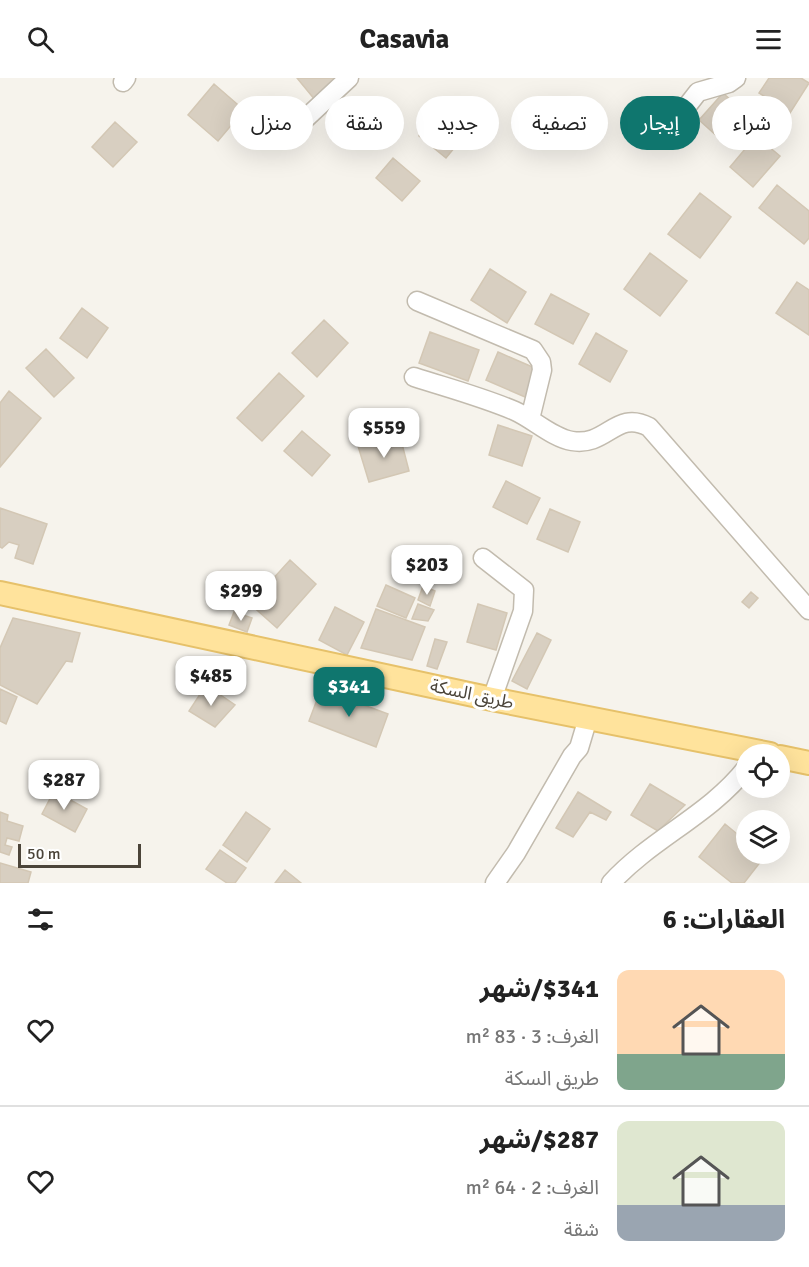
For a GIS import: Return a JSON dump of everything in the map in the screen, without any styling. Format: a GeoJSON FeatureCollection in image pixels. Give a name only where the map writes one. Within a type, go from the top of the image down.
{"type":"FeatureCollection","features":[{"type":"Feature","properties":{"kind":"main road","name":"طريق السكة"},"geometry":{"type":"LineString","coordinates":[[0,593],[492,699],[736,748]]}},
{"type":"Feature","properties":{"kind":"street"},"geometry":{"type":"LineString","coordinates":[[313,112],[349,78]]}},
{"type":"Feature","properties":{"kind":"street"},"geometry":{"type":"LineString","coordinates":[[695,96],[698,92],[729,83],[736,78]]}},
{"type":"Feature","properties":{"kind":"street"},"geometry":{"type":"LineString","coordinates":[[417,301],[532,350],[538,356],[542,370],[531,419]]}},
{"type":"Feature","properties":{"kind":"street"},"geometry":{"type":"LineString","coordinates":[[414,377],[500,406],[531,419],[570,441],[593,440],[621,423],[631,421],[640,422],[649,427],[809,610]]}},
{"type":"Feature","properties":{"kind":"street"},"geometry":{"type":"LineString","coordinates":[[483,558],[524,590],[523,611],[492,699]]}},
{"type":"Feature","properties":{"kind":"street"},"geometry":{"type":"LineString","coordinates":[[495,883],[516,853],[572,756],[579,748],[588,718]]}},
{"type":"Feature","properties":{"kind":"street"},"geometry":{"type":"LineString","coordinates":[[611,883],[653,845],[707,807],[736,782]]}},
{"type":"Feature","properties":{"kind":"building"},"geometry":{"type":"Polygon","coordinates":[[[297,78],[341,78],[315,100],[297,78]]]}},
{"type":"Feature","properties":{"kind":"building"},"geometry":{"type":"Polygon","coordinates":[[[769,78],[801,78],[809,83],[792,110],[792,96],[764,96],[759,93],[769,78]]]}},
{"type":"Feature","properties":{"kind":"building"},"geometry":{"type":"Polygon","coordinates":[[[214,84],[230,98],[230,127],[218,141],[188,115],[214,84]]]}},
{"type":"Feature","properties":{"kind":"building"},"geometry":{"type":"Polygon","coordinates":[[[712,105],[712,132],[700,119],[712,105]]]}},
{"type":"Feature","properties":{"kind":"building"},"geometry":{"type":"Polygon","coordinates":[[[115,122],[137,142],[113,167],[92,147],[115,122]]]}},
{"type":"Feature","properties":{"kind":"building"},"geometry":{"type":"Polygon","coordinates":[[[436,150],[453,150],[446,158],[436,150]]]}},
{"type":"Feature","properties":{"kind":"building"},"geometry":{"type":"Polygon","coordinates":[[[744,150],[773,150],[780,156],[753,187],[730,167],[744,150]]]}},
{"type":"Feature","properties":{"kind":"building"},"geometry":{"type":"Polygon","coordinates":[[[393,158],[420,181],[402,201],[376,178],[393,158]]]}},
{"type":"Feature","properties":{"kind":"building"},"geometry":{"type":"Polygon","coordinates":[[[777,185],[809,211],[809,238],[804,244],[759,208],[777,185]]]}},
{"type":"Feature","properties":{"kind":"building"},"geometry":{"type":"Polygon","coordinates":[[[700,193],[731,217],[700,258],[668,234],[700,193]]]}},
{"type":"Feature","properties":{"kind":"building"},"geometry":{"type":"Polygon","coordinates":[[[650,253],[687,281],[660,316],[624,289],[650,253]]]}},
{"type":"Feature","properties":{"kind":"building"},"geometry":{"type":"Polygon","coordinates":[[[490,269],[526,292],[507,323],[471,300],[490,269]]]}},
{"type":"Feature","properties":{"kind":"building"},"geometry":{"type":"Polygon","coordinates":[[[797,282],[809,290],[809,335],[776,313],[797,282]]]}},
{"type":"Feature","properties":{"kind":"building"},"geometry":{"type":"Polygon","coordinates":[[[551,294],[589,314],[573,344],[535,324],[551,294]]]}},
{"type":"Feature","properties":{"kind":"building"},"geometry":{"type":"Polygon","coordinates":[[[82,308],[108,328],[87,358],[60,338],[82,308]]]}},
{"type":"Feature","properties":{"kind":"building"},"geometry":{"type":"Polygon","coordinates":[[[324,320],[348,343],[317,377],[292,353],[324,320]]]}},
{"type":"Feature","properties":{"kind":"building"},"geometry":{"type":"Polygon","coordinates":[[[430,332],[479,350],[468,381],[419,363],[430,332]]]}},
{"type":"Feature","properties":{"kind":"building"},"geometry":{"type":"Polygon","coordinates":[[[596,333],[627,351],[610,382],[579,364],[596,333]]]}},
{"type":"Feature","properties":{"kind":"building"},"geometry":{"type":"Polygon","coordinates":[[[46,349],[74,378],[54,397],[26,368],[46,349]]]}},
{"type":"Feature","properties":{"kind":"building"},"geometry":{"type":"Polygon","coordinates":[[[498,352],[537,369],[525,397],[486,380],[498,352]]]}},
{"type":"Feature","properties":{"kind":"building"},"geometry":{"type":"Polygon","coordinates":[[[279,373],[304,396],[262,441],[237,418],[279,373]]]}},
{"type":"Feature","properties":{"kind":"building"},"geometry":{"type":"Polygon","coordinates":[[[9,391],[41,418],[0,467],[0,403],[9,391]]]}},
{"type":"Feature","properties":{"kind":"building"},"geometry":{"type":"Polygon","coordinates":[[[498,425],[532,436],[522,466],[489,455],[498,425]]]}},
{"type":"Feature","properties":{"kind":"building"},"geometry":{"type":"Polygon","coordinates":[[[302,431],[330,455],[312,476],[284,451],[302,431]]]}},
{"type":"Feature","properties":{"kind":"building"},"geometry":{"type":"Polygon","coordinates":[[[387,438],[401,440],[409,471],[369,482],[358,446],[387,438]]]}},
{"type":"Feature","properties":{"kind":"building"},"geometry":{"type":"Polygon","coordinates":[[[506,481],[540,498],[527,524],[493,507],[506,481]]]}},
{"type":"Feature","properties":{"kind":"building"},"geometry":{"type":"Polygon","coordinates":[[[0,508],[47,524],[33,564],[15,558],[19,545],[9,542],[2,548],[0,547],[0,508]]]}},
{"type":"Feature","properties":{"kind":"building"},"geometry":{"type":"Polygon","coordinates":[[[550,509],[580,522],[568,552],[537,539],[550,509]]]}},
{"type":"Feature","properties":{"kind":"building"},"geometry":{"type":"Polygon","coordinates":[[[290,560],[316,584],[277,628],[250,604],[290,560]]]}},
{"type":"Feature","properties":{"kind":"building"},"geometry":{"type":"Polygon","coordinates":[[[386,585],[415,598],[406,618],[377,606],[386,585]]]}},
{"type":"Feature","properties":{"kind":"building"},"geometry":{"type":"Polygon","coordinates":[[[423,586],[435,591],[430,606],[418,600],[423,586]]]}},
{"type":"Feature","properties":{"kind":"building"},"geometry":{"type":"Polygon","coordinates":[[[751,592],[758,598],[749,608],[742,602],[751,592]]]}},
{"type":"Feature","properties":{"kind":"building"},"geometry":{"type":"Polygon","coordinates":[[[418,604],[434,610],[428,621],[412,619],[418,604]]]}},
{"type":"Feature","properties":{"kind":"building"},"geometry":{"type":"Polygon","coordinates":[[[478,604],[507,613],[496,650],[467,642],[478,604]]]}},
{"type":"Feature","properties":{"kind":"building"},"geometry":{"type":"Polygon","coordinates":[[[335,607],[364,622],[347,655],[319,640],[335,607]]]}},
{"type":"Feature","properties":{"kind":"building"},"geometry":{"type":"Polygon","coordinates":[[[376,609],[425,627],[412,660],[361,648],[376,609]]]}},
{"type":"Feature","properties":{"kind":"building"},"geometry":{"type":"Polygon","coordinates":[[[234,612],[252,618],[247,632],[229,625],[234,612]]]}},
{"type":"Feature","properties":{"kind":"building"},"geometry":{"type":"Polygon","coordinates":[[[13,618],[80,633],[72,662],[66,661],[37,704],[0,685],[0,648],[13,618]]]}},
{"type":"Feature","properties":{"kind":"building"},"geometry":{"type":"Polygon","coordinates":[[[537,633],[551,640],[527,689],[512,681],[537,633]]]}},
{"type":"Feature","properties":{"kind":"building"},"geometry":{"type":"Polygon","coordinates":[[[435,639],[447,642],[437,669],[427,666],[435,639]]]}},
{"type":"Feature","properties":{"kind":"building"},"geometry":{"type":"Polygon","coordinates":[[[206,685],[235,705],[215,727],[189,711],[206,685]]]}},
{"type":"Feature","properties":{"kind":"building"},"geometry":{"type":"Polygon","coordinates":[[[0,689],[17,697],[6,724],[0,721],[0,689]]]}},
{"type":"Feature","properties":{"kind":"building"},"geometry":{"type":"Polygon","coordinates":[[[321,689],[388,714],[376,747],[309,721],[321,689]]]}},
{"type":"Feature","properties":{"kind":"building"},"geometry":{"type":"Polygon","coordinates":[[[650,784],[685,805],[658,831],[631,815],[650,784]]]}},
{"type":"Feature","properties":{"kind":"building"},"geometry":{"type":"Polygon","coordinates":[[[54,791],[87,809],[75,832],[42,814],[54,791]]]}},
{"type":"Feature","properties":{"kind":"building"},"geometry":{"type":"Polygon","coordinates":[[[578,792],[611,812],[606,820],[590,812],[573,837],[556,828],[578,792]]]}},
{"type":"Feature","properties":{"kind":"building"},"geometry":{"type":"Polygon","coordinates":[[[0,812],[8,815],[7,821],[23,826],[19,841],[7,838],[5,845],[12,847],[9,855],[0,852],[0,812]]]}},
{"type":"Feature","properties":{"kind":"building"},"geometry":{"type":"Polygon","coordinates":[[[246,812],[270,829],[247,862],[223,845],[246,812]]]}},
{"type":"Feature","properties":{"kind":"building"},"geometry":{"type":"Polygon","coordinates":[[[725,824],[736,833],[736,864],[759,864],[744,883],[732,883],[699,857],[725,824]]]}},
{"type":"Feature","properties":{"kind":"building"},"geometry":{"type":"Polygon","coordinates":[[[220,850],[246,868],[235,883],[227,883],[206,869],[220,850]]]}},
{"type":"Feature","properties":{"kind":"building"},"geometry":{"type":"Polygon","coordinates":[[[0,863],[31,872],[28,883],[0,883],[0,863]]]}},
{"type":"Feature","properties":{"kind":"building"},"geometry":{"type":"Polygon","coordinates":[[[285,870],[301,883],[275,883],[285,870]]]}}]}
